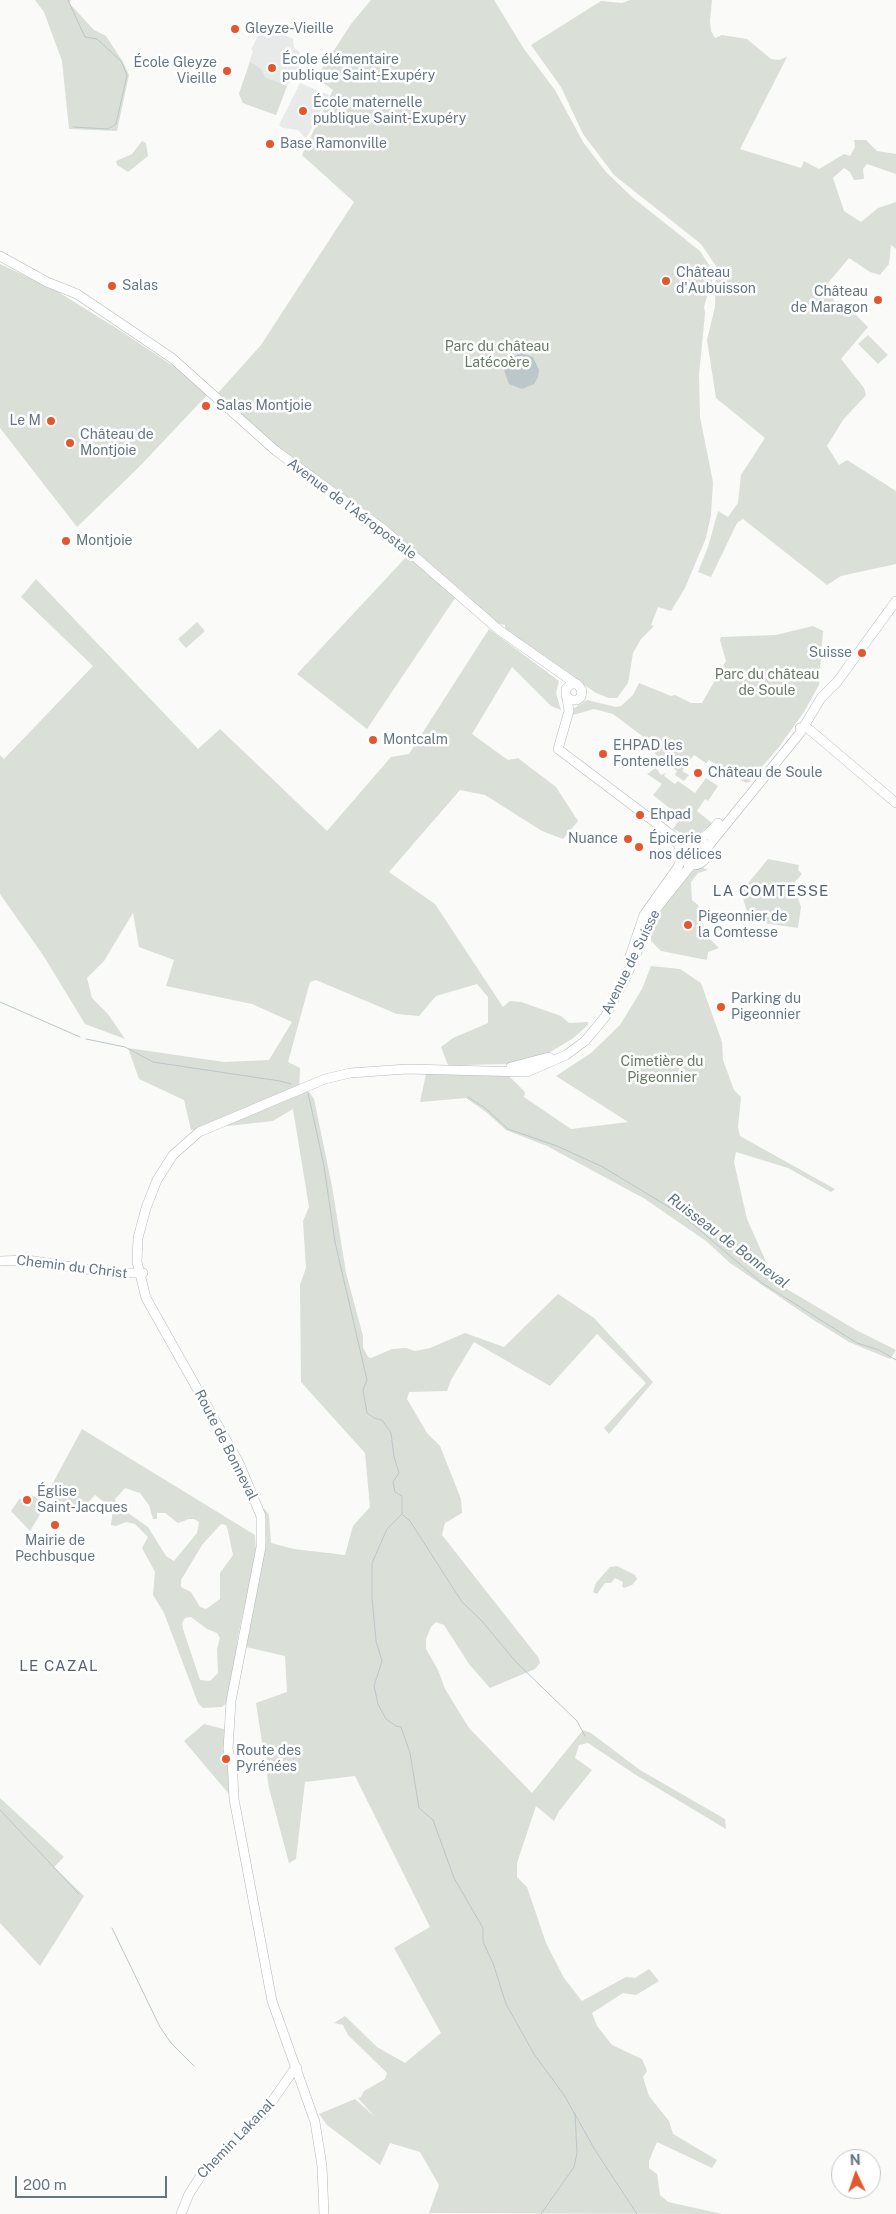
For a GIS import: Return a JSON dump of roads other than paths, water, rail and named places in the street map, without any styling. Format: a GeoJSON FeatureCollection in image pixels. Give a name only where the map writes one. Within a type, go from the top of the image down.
{"type":"FeatureCollection","features":[{"type":"Feature","properties":{"kind":"street","name":"Avenue de l'Aéropostale"},"geometry":{"type":"LineString","coordinates":[[3,258],[59,287],[100,314],[120,322],[172,358],[191,374],[205,382],[213,395],[276,451],[382,528],[499,630],[577,684]]}},
{"type":"Feature","properties":{"kind":"street"},"geometry":{"type":"LineString","coordinates":[[673,836],[685,861],[692,864],[703,860],[706,849],[802,729],[822,690],[848,666],[896,601]]}},
{"type":"Feature","properties":{"kind":"street"},"geometry":{"type":"LineString","coordinates":[[564,676],[568,711],[558,749],[673,836],[693,840],[706,849]]}},
{"type":"Feature","properties":{"kind":"street"},"geometry":{"type":"LineString","coordinates":[[566,694],[571,684],[577,684],[582,693],[568,711]]}},
{"type":"Feature","properties":{"kind":"street"},"geometry":{"type":"LineString","coordinates":[[566,694],[577,700]]}},
{"type":"Feature","properties":{"kind":"street"},"geometry":{"type":"LineString","coordinates":[[802,729],[820,740],[896,803]]}},
{"type":"Feature","properties":{"kind":"street"},"geometry":{"type":"LineString","coordinates":[[681,853],[683,844],[715,827],[802,729]]}},
{"type":"Feature","properties":{"kind":"street","name":"Avenue de Suisse"},"geometry":{"type":"LineString","coordinates":[[478,1070],[518,1067],[546,1059],[571,1045],[590,1028],[616,991],[644,915],[678,867],[681,853]]}},
{"type":"Feature","properties":{"kind":"street","name":"Avenue de Suisse"},"geometry":{"type":"LineString","coordinates":[[325,1079],[350,1074],[407,1069],[514,1072],[532,1070],[554,1062],[584,1041],[601,1023],[618,993],[656,909],[692,864]]}},
{"type":"Feature","properties":{"kind":"street","name":"Route de Bonneval"},"geometry":{"type":"LineString","coordinates":[[297,2068],[272,2001],[240,1843],[231,1762],[231,1717],[235,1678],[261,1547],[261,1516],[256,1500],[239,1463],[168,1336],[141,1274],[142,1220],[157,1180],[173,1155],[189,1139],[223,1120],[325,1079]]}},
{"type":"Feature","properties":{"kind":"street","name":"Chemin du Christ"},"geometry":{"type":"LineString","coordinates":[[0,1261],[27,1260],[83,1269],[141,1274]]}},
{"type":"Feature","properties":{"kind":"street"},"geometry":{"type":"LineString","coordinates":[[297,2068],[315,2122],[322,2166],[324,2214]]}},
{"type":"Feature","properties":{"kind":"street","name":"Chemin Lakanal"},"geometry":{"type":"LineString","coordinates":[[181,2214],[189,2194],[202,2174],[264,2113],[297,2068]]}},
{"type":"Feature","properties":{"kind":"waterway"},"geometry":{"type":"LineString","coordinates":[[68,0],[85,37],[97,39],[121,61],[127,75],[116,124],[108,129],[73,127]]}},
{"type":"Feature","properties":{"kind":"waterway","name":"Ruisseau de Bonneval"},"geometry":{"type":"LineString","coordinates":[[0,1002],[80,1037]]}},
{"type":"Feature","properties":{"kind":"waterway","name":"Ruisseau de Bonneval"},"geometry":{"type":"LineString","coordinates":[[86,1039],[125,1047],[153,1062],[291,1084]]}},
{"type":"Feature","properties":{"kind":"waterway"},"geometry":{"type":"LineString","coordinates":[[308,1093],[324,1166],[335,1242],[367,1380],[363,1390],[367,1413],[374,1418],[382,1420],[391,1433],[394,1457],[399,1473],[393,1482],[395,1492],[402,1496],[402,1514],[387,1529],[372,1563],[372,1598],[376,1641],[382,1661],[374,1686],[378,1704],[386,1719],[401,1727],[410,1753],[419,1808],[433,1820],[454,1878],[483,1928],[483,1942],[493,1963],[506,2004],[534,2054],[564,2095],[595,2150],[637,2214]]}},
{"type":"Feature","properties":{"kind":"waterway","name":"Ruisseau de Bonneval"},"geometry":{"type":"LineString","coordinates":[[468,1097],[485,1108],[508,1129],[557,1146],[603,1167],[682,1215],[762,1283],[857,1343],[879,1350],[896,1360]]}},
{"type":"Feature","properties":{"kind":"waterway"},"geometry":{"type":"LineString","coordinates":[[403,1515],[410,1521],[462,1602],[481,1620],[516,1662],[577,1721],[585,1736]]}},
{"type":"Feature","properties":{"kind":"waterway"},"geometry":{"type":"LineString","coordinates":[[0,1810],[79,1894]]}},
{"type":"Feature","properties":{"kind":"waterway"},"geometry":{"type":"LineString","coordinates":[[112,1928],[160,2027],[171,2043],[194,2066]]}},
{"type":"Feature","properties":{"kind":"waterway"},"geometry":{"type":"LineString","coordinates":[[541,2214],[574,2167],[577,2153],[575,2113]]}},
{"type":"Feature","properties":{"kind":"place","name":"Gleyze-Vieille"},"geometry":{"type":"Point","coordinates":[235,29]}},
{"type":"Feature","properties":{"kind":"place","name":"École élémentaire publique Saint-Exupéry"},"geometry":{"type":"Point","coordinates":[272,68]}},
{"type":"Feature","properties":{"kind":"place","name":"École Gleyze Vieille"},"geometry":{"type":"Point","coordinates":[227,71]}},
{"type":"Feature","properties":{"kind":"place","name":"École maternelle publique Saint-Exupéry"},"geometry":{"type":"Point","coordinates":[303,111]}},
{"type":"Feature","properties":{"kind":"place","name":"Base Ramonville"},"geometry":{"type":"Point","coordinates":[270,144]}},
{"type":"Feature","properties":{"kind":"place","name":"Château d'Aubuisson"},"geometry":{"type":"Point","coordinates":[666,281]}},
{"type":"Feature","properties":{"kind":"place","name":"Salas"},"geometry":{"type":"Point","coordinates":[112,286]}},
{"type":"Feature","properties":{"kind":"place","name":"Château de Maragon"},"geometry":{"type":"Point","coordinates":[878,300]}},
{"type":"Feature","properties":{"kind":"place","name":"Salas Montjoie"},"geometry":{"type":"Point","coordinates":[206,406]}},
{"type":"Feature","properties":{"kind":"place","name":"Le M"},"geometry":{"type":"Point","coordinates":[51,421]}},
{"type":"Feature","properties":{"kind":"place","name":"Château de Montjoie"},"geometry":{"type":"Point","coordinates":[70,443]}},
{"type":"Feature","properties":{"kind":"place","name":"Montjoie"},"geometry":{"type":"Point","coordinates":[66,541]}},
{"type":"Feature","properties":{"kind":"place","name":"Suisse"},"geometry":{"type":"Point","coordinates":[862,653]}},
{"type":"Feature","properties":{"kind":"place","name":"Montcalm"},"geometry":{"type":"Point","coordinates":[373,740]}},
{"type":"Feature","properties":{"kind":"place","name":"EHPAD les Fontenelles"},"geometry":{"type":"Point","coordinates":[603,754]}},
{"type":"Feature","properties":{"kind":"place","name":"Château de Soule"},"geometry":{"type":"Point","coordinates":[698,773]}},
{"type":"Feature","properties":{"kind":"place","name":"Ehpad"},"geometry":{"type":"Point","coordinates":[640,815]}},
{"type":"Feature","properties":{"kind":"place","name":"Nuance"},"geometry":{"type":"Point","coordinates":[628,839]}},
{"type":"Feature","properties":{"kind":"place","name":"Épicerie nos délices"},"geometry":{"type":"Point","coordinates":[639,847]}},
{"type":"Feature","properties":{"kind":"place","name":"Pigeonnier de la Comtesse"},"geometry":{"type":"Point","coordinates":[688,925]}},
{"type":"Feature","properties":{"kind":"place","name":"Parking du Pigeonnier"},"geometry":{"type":"Point","coordinates":[721,1007]}},
{"type":"Feature","properties":{"kind":"place","name":"Église Saint-Jacques"},"geometry":{"type":"Point","coordinates":[27,1500]}},
{"type":"Feature","properties":{"kind":"place","name":"Mairie de Pechbusque"},"geometry":{"type":"Point","coordinates":[55,1525]}},
{"type":"Feature","properties":{"kind":"place","name":"Route des Pyrénées"},"geometry":{"type":"Point","coordinates":[226,1759]}},
{"type":"Feature","properties":{"kind":"district","name":"LA COMTESSE"},"geometry":{"type":"Point","coordinates":[771,891]}},
{"type":"Feature","properties":{"kind":"district","name":"LE CAZAL"},"geometry":{"type":"Point","coordinates":[59,1666]}},
{"type":"Feature","properties":{"kind":"park label","name":"Parc du château Latécoère"},"geometry":{"type":"Point","coordinates":[497,356]}},
{"type":"Feature","properties":{"kind":"park label","name":"Parc du château de Soule"},"geometry":{"type":"Point","coordinates":[767,684]}},
{"type":"Feature","properties":{"kind":"park label","name":"Cimetière du Pigeonnier"},"geometry":{"type":"Point","coordinates":[662,1070]}}]}
